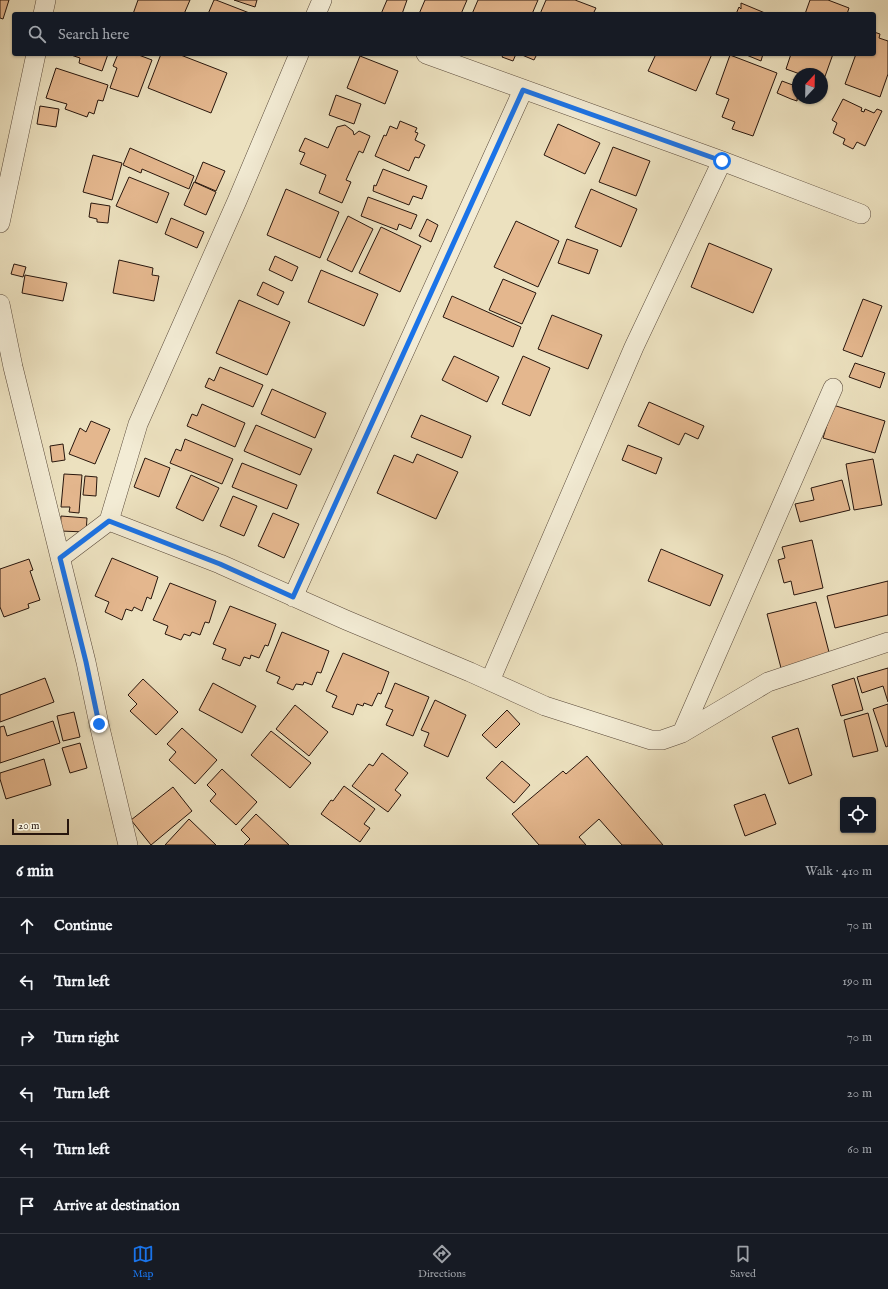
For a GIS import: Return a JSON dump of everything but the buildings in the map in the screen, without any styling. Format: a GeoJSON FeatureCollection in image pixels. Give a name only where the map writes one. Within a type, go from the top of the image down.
{"type":"FeatureCollection","features":[{"type":"Feature","properties":{"kind":"street"},"geometry":{"type":"LineString","coordinates":[[43,12],[46,0]]}},
{"type":"Feature","properties":{"kind":"street"},"geometry":{"type":"LineString","coordinates":[[0,223],[36,56]]}},
{"type":"Feature","properties":{"kind":"street"},"geometry":{"type":"LineString","coordinates":[[60,558],[109,521],[138,424],[237,201],[298,56]]}},
{"type":"Feature","properties":{"kind":"street"},"geometry":{"type":"LineString","coordinates":[[431,56],[722,161],[861,214]]}},
{"type":"Feature","properties":{"kind":"street"},"geometry":{"type":"LineString","coordinates":[[293,597],[523,90]]}},
{"type":"Feature","properties":{"kind":"street"},"geometry":{"type":"LineString","coordinates":[[490,681],[634,348],[722,161]]}},
{"type":"Feature","properties":{"kind":"street"},"geometry":{"type":"LineString","coordinates":[[0,304],[13,367],[86,662],[128,845]]}},
{"type":"Feature","properties":{"kind":"street"},"geometry":{"type":"LineString","coordinates":[[682,732],[833,388]]}},
{"type":"Feature","properties":{"kind":"street"},"geometry":{"type":"LineString","coordinates":[[109,521],[220,564],[545,706],[651,740],[662,740],[682,732],[768,682],[888,642]]}},
{"type":"Feature","properties":{"kind":"route"},"geometry":{"type":"LineString","coordinates":[[99,724],[86,662],[60,558],[109,521],[220,564],[293,597],[523,90],[722,161]]}}]}
